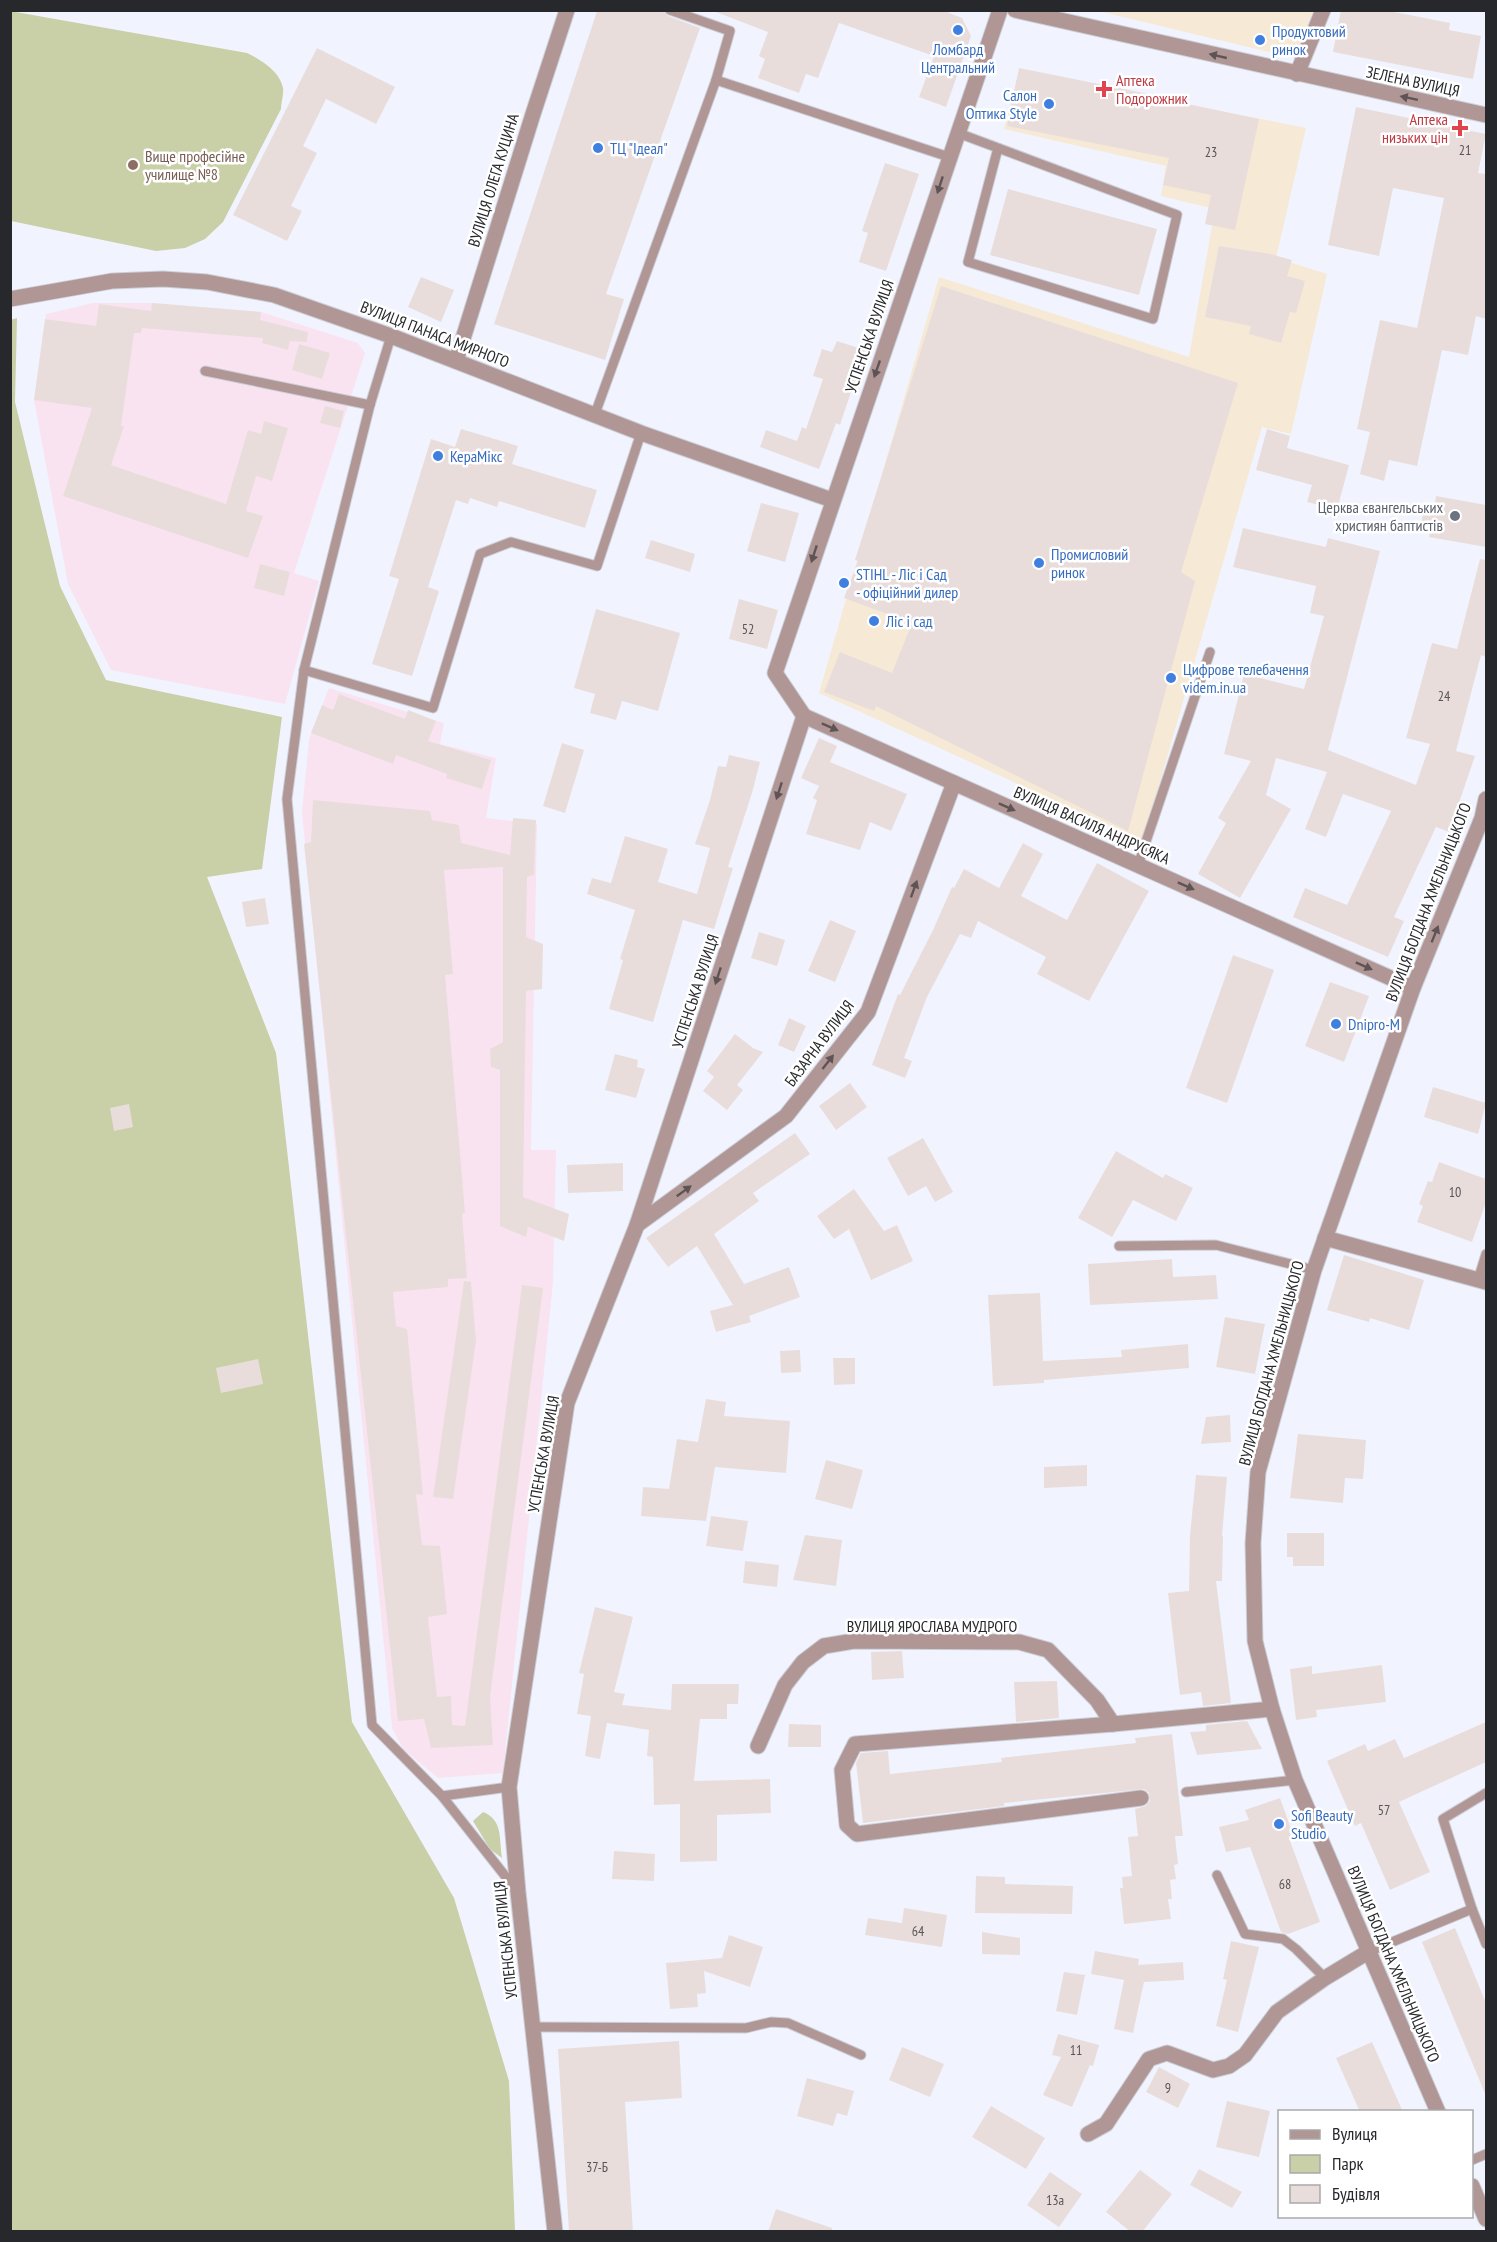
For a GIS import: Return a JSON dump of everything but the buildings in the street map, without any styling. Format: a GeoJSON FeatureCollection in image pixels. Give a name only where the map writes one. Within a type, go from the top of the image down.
{"type":"FeatureCollection","features":[{"type":"Feature","properties":{"kind":"street","name":"ВУЛИЦЯ ОЛЕГА КУЦИНА"},"geometry":{"type":"LineString","coordinates":[[456,361],[567,10]]}},
{"type":"Feature","properties":{"kind":"street","name":"УСПЕНСЬКА ВУЛИЦЯ"},"geometry":{"type":"LineString","coordinates":[[555,2232],[518,1892],[509,1787],[567,1403],[637,1225],[804,716],[775,673],[1000,10]]}},
{"type":"Feature","properties":{"kind":"street","name":"ЗЕЛЕНА ВУЛИЦЯ"},"geometry":{"type":"LineString","coordinates":[[1016,10],[1486,115]]}},
{"type":"Feature","properties":{"kind":"street"},"geometry":{"type":"LineString","coordinates":[[1297,74],[1323,10]]}},
{"type":"Feature","properties":{"kind":"street","name":"ВУЛИЦЯ ПАНАСА МИРНОГО"},"geometry":{"type":"LineString","coordinates":[[10,299],[112,281],[163,279],[207,282],[274,295],[391,336],[641,433],[832,500]]}},
{"type":"Feature","properties":{"kind":"street","name":"ВУЛИЦЯ ВАСИЛЯ АНДРУСЯКА"},"geometry":{"type":"LineString","coordinates":[[804,716],[1413,988]]}},
{"type":"Feature","properties":{"kind":"street","name":"БАЗАРНА ВУЛИЦЯ"},"geometry":{"type":"LineString","coordinates":[[637,1225],[786,1116],[868,1012],[954,783]]}},
{"type":"Feature","properties":{"kind":"street","name":"ВУЛИЦЯ БОГДАНА ХМЕЛЬНИЦЬКОГО"},"geometry":{"type":"LineString","coordinates":[[1437,2110],[1295,1780],[1272,1709],[1255,1641],[1253,1543],[1258,1472],[1314,1270],[1413,988],[1482,818],[1486,799]]}},
{"type":"Feature","properties":{"kind":"street"},"geometry":{"type":"LineString","coordinates":[[1325,1238],[1482,1281]]}},
{"type":"Feature","properties":{"kind":"street","name":"ВУЛИЦЯ ЯРОСЛАВА МУДРОГО"},"geometry":{"type":"LineString","coordinates":[[758,1746],[785,1685],[803,1662],[824,1646],[854,1641],[1019,1642],[1048,1650],[1097,1700],[1113,1724]]}},
{"type":"Feature","properties":{"kind":"street"},"geometry":{"type":"LineString","coordinates":[[1142,1798],[857,1834],[847,1825],[842,1770],[855,1744],[1272,1709]]}},
{"type":"Feature","properties":{"kind":"street"},"geometry":{"type":"LineString","coordinates":[[1089,2134],[1106,2124],[1149,2060],[1167,2053],[1213,2070],[1229,2066],[1245,2055],[1277,2012],[1325,1978],[1368,1952]]}},
{"type":"Feature","properties":{"kind":"street"},"geometry":{"type":"LineString","coordinates":[[1473,2188],[1486,2219]]}},
{"type":"Feature","properties":{"kind":"lane"},"geometry":{"type":"LineString","coordinates":[[595,414],[716,80],[730,31],[670,10]]}},
{"type":"Feature","properties":{"kind":"lane"},"geometry":{"type":"LineString","coordinates":[[716,80],[949,158]]}},
{"type":"Feature","properties":{"kind":"lane"},"geometry":{"type":"LineString","coordinates":[[958,133],[1177,215],[1153,319],[968,262],[998,148]]}},
{"type":"Feature","properties":{"kind":"lane"},"geometry":{"type":"LineString","coordinates":[[391,336],[370,405],[304,670],[287,799],[372,1725],[442,1796],[518,1892]]}},
{"type":"Feature","properties":{"kind":"lane"},"geometry":{"type":"LineString","coordinates":[[205,371],[370,405]]}},
{"type":"Feature","properties":{"kind":"lane"},"geometry":{"type":"LineString","coordinates":[[304,670],[433,708],[480,554],[511,542],[597,566],[641,433]]}},
{"type":"Feature","properties":{"kind":"lane"},"geometry":{"type":"LineString","coordinates":[[1138,865],[1210,652]]}},
{"type":"Feature","properties":{"kind":"lane"},"geometry":{"type":"LineString","coordinates":[[1119,1246],[1216,1245],[1314,1270]]}},
{"type":"Feature","properties":{"kind":"lane"},"geometry":{"type":"LineString","coordinates":[[1482,1281],[1486,1254]]}},
{"type":"Feature","properties":{"kind":"lane"},"geometry":{"type":"LineString","coordinates":[[1186,1792],[1295,1780]]}},
{"type":"Feature","properties":{"kind":"lane"},"geometry":{"type":"LineString","coordinates":[[442,1796],[509,1787]]}},
{"type":"Feature","properties":{"kind":"lane"},"geometry":{"type":"LineString","coordinates":[[1486,1792],[1443,1819],[1472,1909],[1486,1944]]}},
{"type":"Feature","properties":{"kind":"lane"},"geometry":{"type":"LineString","coordinates":[[1217,1875],[1245,1934],[1282,1940],[1296,1948],[1325,1978]]}},
{"type":"Feature","properties":{"kind":"lane"},"geometry":{"type":"LineString","coordinates":[[1368,1952],[1472,1909]]}},
{"type":"Feature","properties":{"kind":"lane"},"geometry":{"type":"LineString","coordinates":[[533,2027],[746,2028],[771,2022],[788,2023],[861,2055]]}},
{"type":"Feature","properties":{"kind":"shaded area","name":"Продуктовий ринок"},"geometry":{"type":"Polygon","coordinates":[[[1098,11],[1313,11],[1294,58],[1098,11]]]}},
{"type":"Feature","properties":{"kind":"shaded area","name":"Промисловий ринок"},"geometry":{"type":"Polygon","coordinates":[[[1019,71],[1306,128],[1276,258],[1327,274],[1291,434],[1262,427],[1143,841],[819,693],[939,277],[1189,357],[1215,209],[1161,196],[1166,166],[1004,129],[1019,71]]]}},
{"type":"Feature","properties":{"kind":"shaded area"},"geometry":{"type":"Polygon","coordinates":[[[93,303],[152,303],[261,312],[358,343],[365,353],[294,573],[319,581],[285,704],[111,670],[68,584],[34,400],[46,314],[93,303]]]}},
{"type":"Feature","properties":{"kind":"shaded area"},"geometry":{"type":"Polygon","coordinates":[[[329,688],[444,723],[440,744],[496,758],[486,818],[537,824],[531,1150],[556,1150],[553,1283],[503,1773],[438,1778],[403,1749],[392,1728],[302,812],[309,739],[329,688]]]}},
{"type":"Feature","properties":{"kind":"green space","name":"Вище професійне училище №8"},"geometry":{"type":"Polygon","coordinates":[[[10,11],[247,53],[274,71],[283,88],[281,109],[223,222],[205,239],[185,248],[156,251],[11,221],[10,11]]]}},
{"type":"Feature","properties":{"kind":"green space"},"geometry":{"type":"Polygon","coordinates":[[[17,318],[15,402],[60,586],[106,680],[282,717],[262,869],[207,877],[276,1053],[352,1722],[454,1898],[509,2081],[515,2231],[11,2232],[10,320],[17,318]]]}},
{"type":"Feature","properties":{"kind":"green space"},"geometry":{"type":"Polygon","coordinates":[[[483,1812],[489,1815],[497,1825],[502,1858],[490,1849],[473,1821],[483,1812]]]}},
{"type":"Feature","properties":{"kind":"place","name":"Ломбард Центральний"},"geometry":{"type":"Point","coordinates":[958,30]}},
{"type":"Feature","properties":{"kind":"place","name":"Продуктовий ринок"},"geometry":{"type":"Point","coordinates":[1260,40]}},
{"type":"Feature","properties":{"kind":"place","name":"Аптека Подорожник"},"geometry":{"type":"Point","coordinates":[1104,89]}},
{"type":"Feature","properties":{"kind":"place","name":"Салон Оптика Style"},"geometry":{"type":"Point","coordinates":[1049,104]}},
{"type":"Feature","properties":{"kind":"place","name":"Аптека низьких цін"},"geometry":{"type":"Point","coordinates":[1460,128]}},
{"type":"Feature","properties":{"kind":"place","name":"ТЦ \"Ідеал\""},"geometry":{"type":"Point","coordinates":[598,148]}},
{"type":"Feature","properties":{"kind":"place","name":"Вище професійне училище №8"},"geometry":{"type":"Point","coordinates":[133,165]}},
{"type":"Feature","properties":{"kind":"place","name":"КераМікс"},"geometry":{"type":"Point","coordinates":[438,456]}},
{"type":"Feature","properties":{"kind":"place","name":"Церква євангельських християн баптистів"},"geometry":{"type":"Point","coordinates":[1455,516]}},
{"type":"Feature","properties":{"kind":"place","name":"Промисловий ринок"},"geometry":{"type":"Point","coordinates":[1039,563]}},
{"type":"Feature","properties":{"kind":"place","name":"STIHL - Ліс і Сад - офіційний дилер"},"geometry":{"type":"Point","coordinates":[844,583]}},
{"type":"Feature","properties":{"kind":"place","name":"Ліс і сад"},"geometry":{"type":"Point","coordinates":[874,621]}},
{"type":"Feature","properties":{"kind":"place","name":"Цифрове телебачення videm.in.ua"},"geometry":{"type":"Point","coordinates":[1171,678]}},
{"type":"Feature","properties":{"kind":"place","name":"Dnipro-M"},"geometry":{"type":"Point","coordinates":[1336,1024]}},
{"type":"Feature","properties":{"kind":"place","name":"Sofi Beauty Studio"},"geometry":{"type":"Point","coordinates":[1279,1824]}}]}
